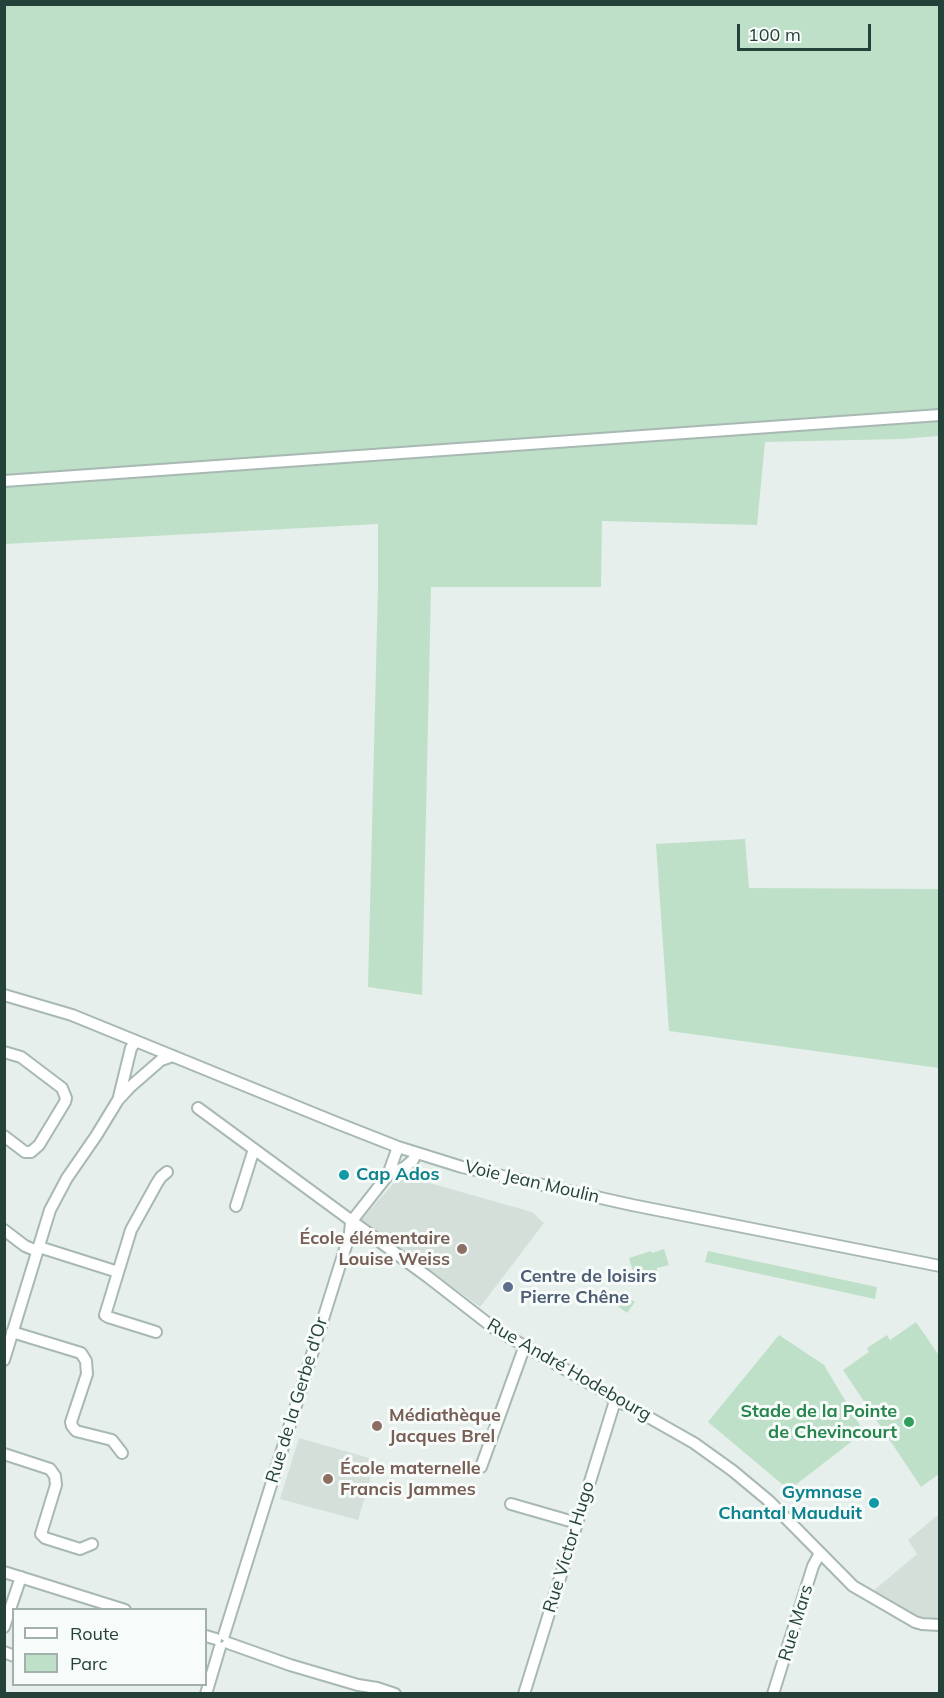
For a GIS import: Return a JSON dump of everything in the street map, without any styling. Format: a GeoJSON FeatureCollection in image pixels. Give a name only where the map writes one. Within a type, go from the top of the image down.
{"type":"FeatureCollection","features":[{"type":"Feature","properties":{"kind":"street"},"geometry":{"type":"LineString","coordinates":[[4,481],[939,415]]}},
{"type":"Feature","properties":{"kind":"street","name":"Voie Jean Moulin"},"geometry":{"type":"LineString","coordinates":[[4,995],[72,1015],[398,1147],[462,1167],[632,1205],[939,1266]]}},
{"type":"Feature","properties":{"kind":"street"},"geometry":{"type":"LineString","coordinates":[[118,1100],[131,1048],[136,1041]]}},
{"type":"Feature","properties":{"kind":"street"},"geometry":{"type":"LineString","coordinates":[[4,1052],[21,1057],[62,1088],[66,1098],[39,1145],[31,1152],[25,1152],[4,1136]]}},
{"type":"Feature","properties":{"kind":"street"},"geometry":{"type":"LineString","coordinates":[[4,1360],[50,1210],[63,1186],[118,1100],[161,1060],[173,1056]]}},
{"type":"Feature","properties":{"kind":"street","name":"Rue André Hodebourg"},"geometry":{"type":"LineString","coordinates":[[198,1108],[495,1329],[615,1401],[627,1405],[694,1443],[734,1471],[768,1501],[853,1586],[922,1624],[939,1625]]}},
{"type":"Feature","properties":{"kind":"street","name":"Rue de la Gerbe d'Or"},"geometry":{"type":"LineString","coordinates":[[206,1694],[219,1640],[350,1233],[351,1222],[388,1175],[398,1147]]}},
{"type":"Feature","properties":{"kind":"street"},"geometry":{"type":"LineString","coordinates":[[236,1206],[254,1149]]}},
{"type":"Feature","properties":{"kind":"street","name":"Rue de la Gerbe d'Or"},"geometry":{"type":"LineString","coordinates":[[388,1175],[405,1167],[413,1160],[416,1153]]}},
{"type":"Feature","properties":{"kind":"street"},"geometry":{"type":"LineString","coordinates":[[156,1332],[105,1315],[131,1230],[157,1183],[167,1172]]}},
{"type":"Feature","properties":{"kind":"street"},"geometry":{"type":"LineString","coordinates":[[4,1230],[25,1246],[118,1272]]}},
{"type":"Feature","properties":{"kind":"street"},"geometry":{"type":"LineString","coordinates":[[12,1332],[81,1353],[86,1361],[87,1374],[71,1422],[72,1426],[76,1431],[112,1440],[122,1453]]}},
{"type":"Feature","properties":{"kind":"street"},"geometry":{"type":"LineString","coordinates":[[481,1467],[524,1347]]}},
{"type":"Feature","properties":{"kind":"street","name":"Rue Victor Hugo"},"geometry":{"type":"LineString","coordinates":[[524,1694],[615,1401]]}},
{"type":"Feature","properties":{"kind":"street"},"geometry":{"type":"LineString","coordinates":[[4,1455],[50,1469],[56,1476],[56,1485],[41,1534],[45,1538],[80,1549],[92,1544]]}},
{"type":"Feature","properties":{"kind":"street"},"geometry":{"type":"LineString","coordinates":[[511,1504],[577,1523]]}},
{"type":"Feature","properties":{"kind":"street","name":"Rue Mars"},"geometry":{"type":"LineString","coordinates":[[773,1694],[813,1566],[820,1553]]}},
{"type":"Feature","properties":{"kind":"street"},"geometry":{"type":"LineString","coordinates":[[4,1572],[118,1608]]}},
{"type":"Feature","properties":{"kind":"street"},"geometry":{"type":"LineString","coordinates":[[4,1627],[21,1578]]}},
{"type":"Feature","properties":{"kind":"street"},"geometry":{"type":"LineString","coordinates":[[219,1640],[290,1665],[395,1694]]}},
{"type":"Feature","properties":{"kind":"shaded area","name":"École élémentaire Louise Weiss"},"geometry":{"type":"Polygon","coordinates":[[[401,1175],[532,1212],[544,1223],[480,1307],[361,1220],[401,1175]]]}},
{"type":"Feature","properties":{"kind":"shaded area","name":"École maternelle Francis Jammes"},"geometry":{"type":"Polygon","coordinates":[[[299,1438],[376,1460],[358,1520],[280,1499],[299,1438]]]}},
{"type":"Feature","properties":{"kind":"shaded area"},"geometry":{"type":"Polygon","coordinates":[[[939,1514],[939,1618],[916,1617],[871,1593],[917,1554],[908,1540],[939,1514]]]}},
{"type":"Feature","properties":{"kind":"green space"},"geometry":{"type":"Polygon","coordinates":[[[5,5],[939,5],[939,436],[765,442],[757,525],[602,521],[601,587],[431,587],[422,995],[368,987],[378,524],[5,544],[5,5]]]}},
{"type":"Feature","properties":{"kind":"green space"},"geometry":{"type":"Polygon","coordinates":[[[745,839],[749,888],[939,889],[939,1068],[669,1031],[656,844],[745,839]]]}},
{"type":"Feature","properties":{"kind":"green space"},"geometry":{"type":"Polygon","coordinates":[[[664,1249],[669,1265],[635,1277],[629,1258],[664,1249]]]}},
{"type":"Feature","properties":{"kind":"green space"},"geometry":{"type":"Polygon","coordinates":[[[708,1251],[877,1287],[875,1299],[705,1262],[708,1251]]]}},
{"type":"Feature","properties":{"kind":"green space"},"geometry":{"type":"Polygon","coordinates":[[[618,1291],[635,1302],[627,1313],[611,1301],[618,1291]]]}},
{"type":"Feature","properties":{"kind":"green space","name":"Stade de la Pointe de Chevincourt"},"geometry":{"type":"Polygon","coordinates":[[[916,1322],[940,1357],[939,1474],[921,1487],[843,1370],[869,1352],[867,1348],[887,1335],[890,1340],[916,1322]]]}},
{"type":"Feature","properties":{"kind":"green space"},"geometry":{"type":"Polygon","coordinates":[[[779,1335],[824,1365],[864,1432],[789,1490],[708,1422],[779,1335]]]}},
{"type":"Feature","properties":{"kind":"place","name":"Cap Ados"},"geometry":{"type":"Point","coordinates":[344,1175]}},
{"type":"Feature","properties":{"kind":"place","name":"École élémentaire Louise Weiss"},"geometry":{"type":"Point","coordinates":[462,1249]}},
{"type":"Feature","properties":{"kind":"place","name":"Centre de loisirs Pierre Chêne"},"geometry":{"type":"Point","coordinates":[508,1287]}},
{"type":"Feature","properties":{"kind":"place","name":"Stade de la Pointe de Chevincourt"},"geometry":{"type":"Point","coordinates":[909,1422]}},
{"type":"Feature","properties":{"kind":"place","name":"Médiathèque Jacques Brel"},"geometry":{"type":"Point","coordinates":[377,1426]}},
{"type":"Feature","properties":{"kind":"place","name":"École maternelle Francis Jammes"},"geometry":{"type":"Point","coordinates":[328,1479]}},
{"type":"Feature","properties":{"kind":"place","name":"Gymnase Chantal Mauduit"},"geometry":{"type":"Point","coordinates":[874,1503]}}]}
